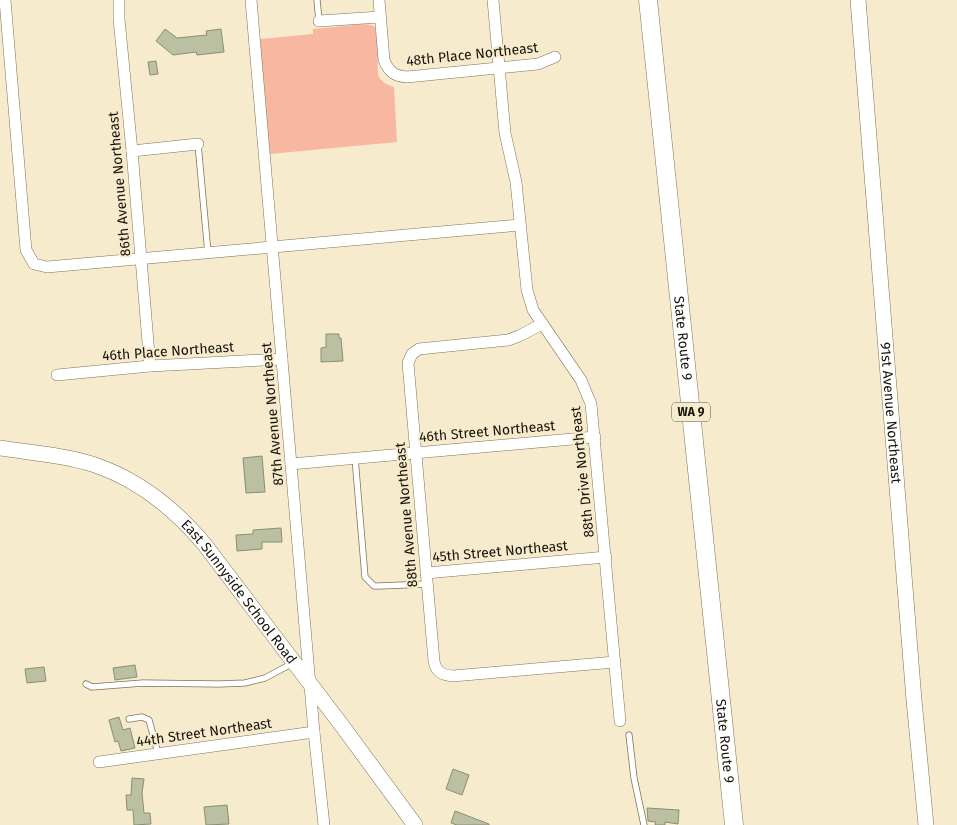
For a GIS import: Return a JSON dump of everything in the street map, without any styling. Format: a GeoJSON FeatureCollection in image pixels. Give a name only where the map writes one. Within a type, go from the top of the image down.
{"type":"FeatureCollection","features":[{"type":"Feature","properties":{"kind":"main road","name":"State Route 9"},"geometry":{"type":"LineString","coordinates":[[648,0],[734,825]]}},
{"type":"Feature","properties":{"kind":"street"},"geometry":{"type":"LineString","coordinates":[[5,0],[26,250],[34,264],[46,267],[520,225]]}},
{"type":"Feature","properties":{"kind":"street","name":"86th Avenue Northeast"},"geometry":{"type":"LineString","coordinates":[[119,0],[118,19],[132,151],[150,366]]}},
{"type":"Feature","properties":{"kind":"street","name":"87th Avenue Northeast"},"geometry":{"type":"LineString","coordinates":[[251,0],[314,732],[324,825]]}},
{"type":"Feature","properties":{"kind":"street"},"geometry":{"type":"LineString","coordinates":[[319,21],[380,17],[379,0]]}},
{"type":"Feature","properties":{"kind":"street","name":"88th Drive Northeast"},"geometry":{"type":"LineString","coordinates":[[493,0],[505,133],[516,182],[526,290],[533,310],[587,390],[592,404],[620,721]]}},
{"type":"Feature","properties":{"kind":"street","name":"91st Avenue Northeast"},"geometry":{"type":"LineString","coordinates":[[858,0],[914,700],[926,825]]}},
{"type":"Feature","properties":{"kind":"street","name":"48th Place Northeast"},"geometry":{"type":"LineString","coordinates":[[380,17],[384,60],[388,69],[393,74],[407,77],[499,69],[538,64],[555,58]]}},
{"type":"Feature","properties":{"kind":"street"},"geometry":{"type":"LineString","coordinates":[[0,85],[12,84]]}},
{"type":"Feature","properties":{"kind":"street"},"geometry":{"type":"LineString","coordinates":[[132,151],[198,144]]}},
{"type":"Feature","properties":{"kind":"street","name":"88th Avenue Northeast"},"geometry":{"type":"LineString","coordinates":[[542,324],[508,340],[419,349],[412,354],[408,363],[434,661],[439,672],[446,676],[615,662]]}},
{"type":"Feature","properties":{"kind":"street","name":"46th Place Northeast"},"geometry":{"type":"LineString","coordinates":[[57,375],[150,366],[282,359]]}},
{"type":"Feature","properties":{"kind":"street","name":"46th Street Northeast"},"geometry":{"type":"LineString","coordinates":[[291,464],[595,437]]}},
{"type":"Feature","properties":{"kind":"street","name":"East Sunnyside School Road"},"geometry":{"type":"LineString","coordinates":[[0,448],[93,464],[116,473],[154,496],[171,509],[191,528],[295,662],[415,825]]}},
{"type":"Feature","properties":{"kind":"street","name":"45th Street Northeast"},"geometry":{"type":"LineString","coordinates":[[427,578],[606,557]]}},
{"type":"Feature","properties":{"kind":"street","name":"44th Street Northeast"},"geometry":{"type":"LineString","coordinates":[[98,762],[314,732]]}},
{"type":"Feature","properties":{"kind":"lane"},"geometry":{"type":"LineString","coordinates":[[317,0],[319,21]]}},
{"type":"Feature","properties":{"kind":"lane"},"geometry":{"type":"LineString","coordinates":[[198,144],[208,253]]}},
{"type":"Feature","properties":{"kind":"lane"},"geometry":{"type":"LineString","coordinates":[[355,458],[365,577],[374,586],[427,578]]}},
{"type":"Feature","properties":{"kind":"lane"},"geometry":{"type":"LineString","coordinates":[[86,684],[92,687],[143,683],[245,683],[265,678],[295,662]]}},
{"type":"Feature","properties":{"kind":"lane"},"geometry":{"type":"LineString","coordinates":[[129,719],[142,717],[149,720],[158,753]]}},
{"type":"Feature","properties":{"kind":"lane"},"geometry":{"type":"LineString","coordinates":[[629,735],[634,778],[644,825]]}},
{"type":"Feature","properties":{"kind":"shaded area"},"geometry":{"type":"Polygon","coordinates":[[[365,24],[374,26],[377,36],[378,75],[383,82],[394,87],[397,142],[270,154],[260,39],[313,34],[313,29],[365,24]]]}},
{"type":"Feature","properties":{"kind":"building"},"geometry":{"type":"Polygon","coordinates":[[[165,29],[177,38],[207,35],[206,31],[221,29],[224,52],[197,55],[196,52],[173,55],[156,41],[165,29]]]}},
{"type":"Feature","properties":{"kind":"building"},"geometry":{"type":"Polygon","coordinates":[[[156,61],[158,74],[150,75],[148,62],[156,61]]]}},
{"type":"Feature","properties":{"kind":"building"},"geometry":{"type":"Polygon","coordinates":[[[326,334],[339,334],[343,361],[321,362],[321,348],[326,347],[326,334]]]}},
{"type":"Feature","properties":{"kind":"building"},"geometry":{"type":"Polygon","coordinates":[[[262,456],[265,492],[246,493],[243,458],[262,456]]]}},
{"type":"Feature","properties":{"kind":"building"},"geometry":{"type":"Polygon","coordinates":[[[281,528],[282,542],[262,542],[262,549],[237,551],[236,535],[253,534],[253,530],[281,528]]]}},
{"type":"Feature","properties":{"kind":"building"},"geometry":{"type":"Polygon","coordinates":[[[135,665],[137,677],[115,680],[113,668],[135,665]]]}},
{"type":"Feature","properties":{"kind":"building"},"geometry":{"type":"Polygon","coordinates":[[[44,667],[46,681],[27,683],[25,669],[44,667]]]}},
{"type":"Feature","properties":{"kind":"building"},"geometry":{"type":"Polygon","coordinates":[[[119,717],[123,730],[130,728],[135,748],[121,751],[118,741],[115,742],[109,720],[119,717]]]}},
{"type":"Feature","properties":{"kind":"building"},"geometry":{"type":"Polygon","coordinates":[[[453,769],[469,775],[462,795],[446,789],[453,769]]]}},
{"type":"Feature","properties":{"kind":"building"},"geometry":{"type":"Polygon","coordinates":[[[132,778],[144,779],[142,793],[144,813],[150,813],[151,824],[134,825],[133,810],[127,810],[126,795],[131,795],[132,778]]]}},
{"type":"Feature","properties":{"kind":"building"},"geometry":{"type":"Polygon","coordinates":[[[227,805],[229,824],[206,825],[204,807],[227,805]]]}},
{"type":"Feature","properties":{"kind":"building"},"geometry":{"type":"Polygon","coordinates":[[[647,808],[679,810],[678,824],[665,822],[665,825],[655,825],[656,822],[648,821],[647,808]]]}},
{"type":"Feature","properties":{"kind":"building"},"geometry":{"type":"Polygon","coordinates":[[[455,811],[489,825],[457,825],[451,823],[455,811]]]}}]}
